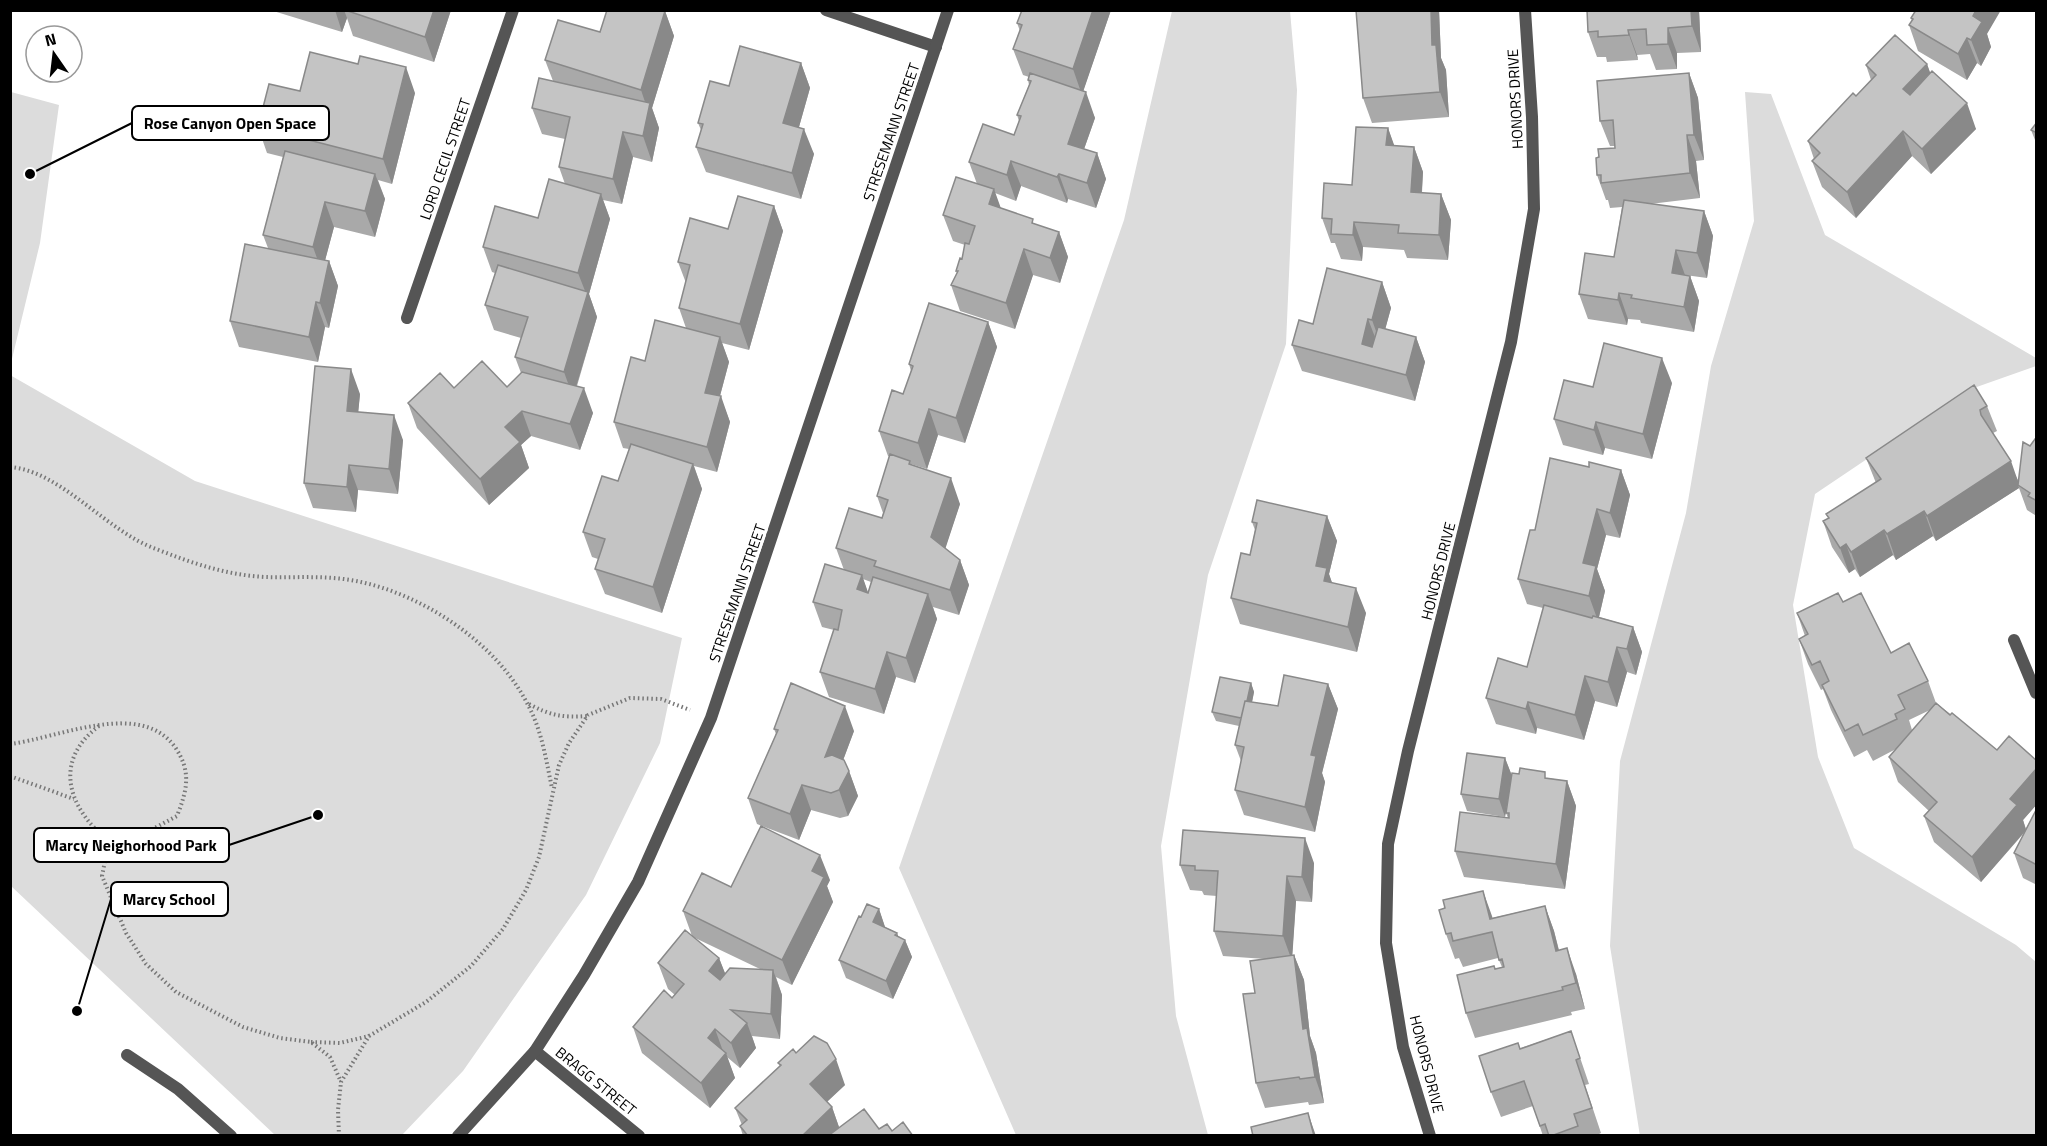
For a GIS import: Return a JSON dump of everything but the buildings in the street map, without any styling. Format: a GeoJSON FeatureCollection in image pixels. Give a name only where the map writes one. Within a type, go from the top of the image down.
{"type":"FeatureCollection","features":[{"type":"Feature","properties":{"kind":"street","name":"LORD CECIL STREET"},"geometry":{"type":"LineString","coordinates":[[407,318],[513,10]]}},
{"type":"Feature","properties":{"kind":"street"},"geometry":{"type":"LineString","coordinates":[[826,10],[936,47]]}},
{"type":"Feature","properties":{"kind":"street","name":"STRESEMANN STREET"},"geometry":{"type":"LineString","coordinates":[[458,1136],[535,1051],[584,975],[638,882],[711,718],[948,10]]}},
{"type":"Feature","properties":{"kind":"street","name":"HONORS DRIVE"},"geometry":{"type":"LineString","coordinates":[[1430,1136],[1403,1047],[1386,943],[1388,844],[1408,751],[1511,342],[1528,242],[1533,209],[1533,186],[1532,117],[1525,10]]}},
{"type":"Feature","properties":{"kind":"street"},"geometry":{"type":"LineString","coordinates":[[2014,640],[2037,693]]}},
{"type":"Feature","properties":{"kind":"street","name":"BRAGG STREET"},"geometry":{"type":"LineString","coordinates":[[535,1051],[639,1136]]}},
{"type":"Feature","properties":{"kind":"street"},"geometry":{"type":"LineString","coordinates":[[127,1055],[178,1089],[231,1136]]}},
{"type":"Feature","properties":{"kind":"path"},"geometry":{"type":"LineString","coordinates":[[10,467],[21,468],[53,482],[100,518],[148,546],[210,570],[263,577],[354,581],[390,590],[421,604],[469,635],[502,668],[528,704],[538,728],[552,788]]}},
{"type":"Feature","properties":{"kind":"path"},"geometry":{"type":"LineString","coordinates":[[528,704],[548,714],[565,718],[588,716],[630,699],[661,699],[711,718]]}},
{"type":"Feature","properties":{"kind":"path"},"geometry":{"type":"LineString","coordinates":[[109,841],[102,876],[126,933],[146,964],[176,992],[243,1027],[280,1038],[340,1043],[369,1036],[426,1002],[471,966],[503,929],[526,890],[539,857],[552,788],[569,742],[588,716]]}},
{"type":"Feature","properties":{"kind":"path"},"geometry":{"type":"LineString","coordinates":[[10,744],[100,725],[134,723],[165,734],[183,758],[188,788],[177,816],[132,840],[109,841],[93,828],[74,799],[71,771],[73,753],[82,738],[100,725]]}},
{"type":"Feature","properties":{"kind":"path"},"geometry":{"type":"LineString","coordinates":[[10,776],[74,799]]}},
{"type":"Feature","properties":{"kind":"path"},"geometry":{"type":"LineString","coordinates":[[339,1136],[338,1110],[341,1082],[369,1036]]}},
{"type":"Feature","properties":{"kind":"path"},"geometry":{"type":"LineString","coordinates":[[310,1042],[330,1057],[341,1082]]}},
{"type":"Feature","properties":{"kind":"shaded area"},"geometry":{"type":"Polygon","coordinates":[[[1172,11],[1290,11],[1297,90],[1286,344],[1208,575],[1161,846],[1176,1016],[1208,1135],[1016,1135],[899,868],[1124,220],[1172,11]]]}},
{"type":"Feature","properties":{"kind":"shaded area"},"geometry":{"type":"Polygon","coordinates":[[[11,92],[59,105],[40,243],[11,363],[11,92]]]}},
{"type":"Feature","properties":{"kind":"shaded area"},"geometry":{"type":"Polygon","coordinates":[[[1745,92],[1771,94],[1825,235],[2036,358],[2036,366],[1971,389],[1815,494],[1793,605],[1818,757],[1854,848],[2016,945],[2036,962],[2036,1135],[1640,1136],[1610,946],[1620,761],[1686,513],[1711,366],[1754,221],[1745,92]]]}},
{"type":"Feature","properties":{"kind":"shaded area"},"geometry":{"type":"Polygon","coordinates":[[[10,375],[195,481],[682,638],[660,743],[586,895],[463,1071],[402,1135],[275,1135],[11,886],[10,375]]]}},
{"type":"Feature","properties":{"kind":"place","name":"Rose Canyon Open Space"},"geometry":{"type":"Point","coordinates":[30,174]}},
{"type":"Feature","properties":{"kind":"place","name":"Marcy Neighorhood Park"},"geometry":{"type":"Point","coordinates":[318,815]}},
{"type":"Feature","properties":{"kind":"place","name":"Marcy School"},"geometry":{"type":"Point","coordinates":[77,1011]}}]}
